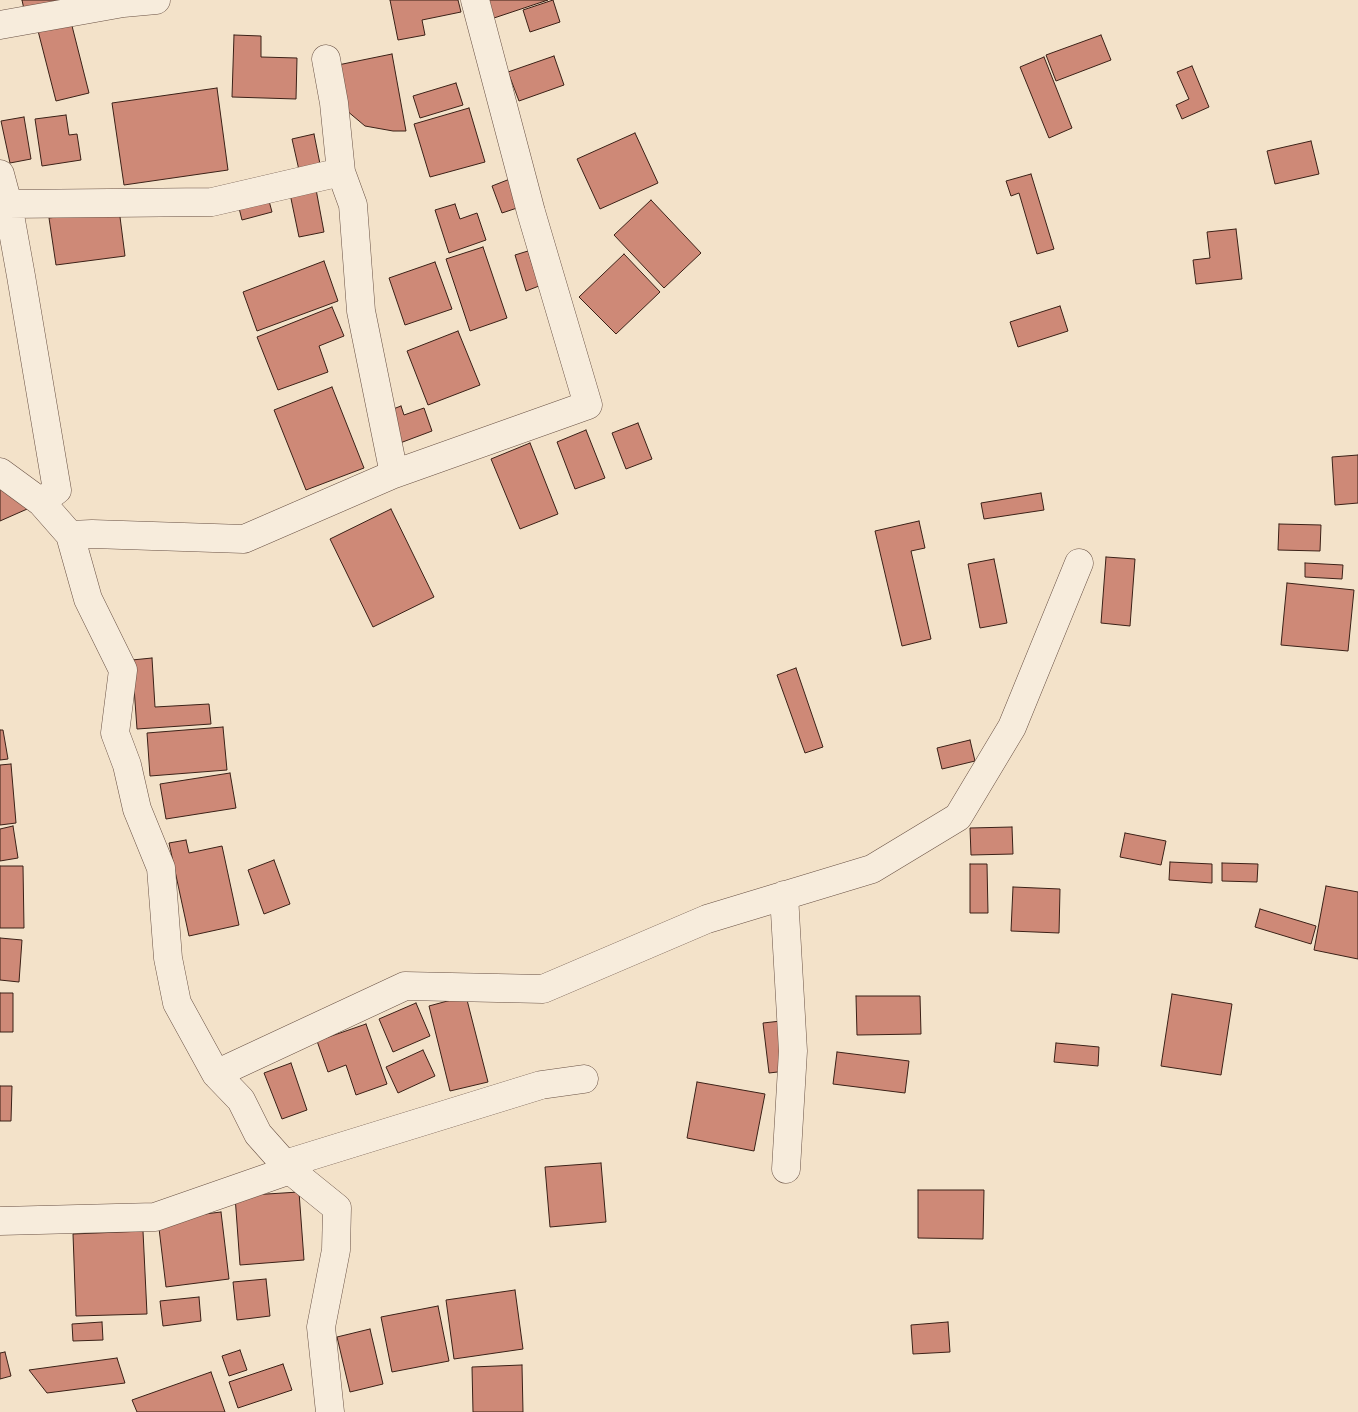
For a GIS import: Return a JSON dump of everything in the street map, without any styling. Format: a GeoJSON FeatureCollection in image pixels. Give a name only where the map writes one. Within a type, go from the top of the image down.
{"type":"FeatureCollection","features":[{"type":"Feature","properties":{"kind":"street"},"geometry":{"type":"LineString","coordinates":[[0,25],[123,3],[156,0]]}},
{"type":"Feature","properties":{"kind":"street"},"geometry":{"type":"LineString","coordinates":[[70,535],[92,534],[244,539],[394,474],[588,405],[531,212],[475,0]]}},
{"type":"Feature","properties":{"kind":"street"},"geometry":{"type":"LineString","coordinates":[[326,59],[334,103],[341,172],[353,204],[361,311],[394,474]]}},
{"type":"Feature","properties":{"kind":"street"},"geometry":{"type":"LineString","coordinates":[[4,203],[212,202],[341,172]]}},
{"type":"Feature","properties":{"kind":"street"},"geometry":{"type":"LineString","coordinates":[[0,174],[57,490],[41,502]]}},
{"type":"Feature","properties":{"kind":"street"},"geometry":{"type":"LineString","coordinates":[[0,472],[41,502],[70,535],[88,598],[123,670],[115,733],[127,765],[137,809],[161,868],[168,958],[177,1003],[216,1074],[241,1100],[258,1134],[287,1167],[337,1208],[336,1250],[321,1327],[330,1412]]}},
{"type":"Feature","properties":{"kind":"street"},"geometry":{"type":"LineString","coordinates":[[216,1074],[405,986],[543,989],[707,918],[872,869],[958,817],[1012,727],[1079,563]]}},
{"type":"Feature","properties":{"kind":"street"},"geometry":{"type":"LineString","coordinates":[[784,896],[793,1051],[786,1169]]}},
{"type":"Feature","properties":{"kind":"street"},"geometry":{"type":"LineString","coordinates":[[0,1221],[155,1217],[287,1167],[541,1085],[584,1079]]}},
{"type":"Feature","properties":{"kind":"building"},"geometry":{"type":"Polygon","coordinates":[[[22,0],[63,0],[25,14],[22,0]]]}},
{"type":"Feature","properties":{"kind":"building"},"geometry":{"type":"Polygon","coordinates":[[[390,0],[458,0],[461,12],[422,20],[425,35],[398,40],[390,0]]]}},
{"type":"Feature","properties":{"kind":"building"},"geometry":{"type":"Polygon","coordinates":[[[481,0],[548,0],[488,20],[481,0]]]}},
{"type":"Feature","properties":{"kind":"building"},"geometry":{"type":"Polygon","coordinates":[[[553,0],[560,22],[530,32],[523,10],[553,0]]]}},
{"type":"Feature","properties":{"kind":"building"},"geometry":{"type":"Polygon","coordinates":[[[69,14],[89,93],[56,101],[36,23],[69,14]]]}},
{"type":"Feature","properties":{"kind":"building"},"geometry":{"type":"Polygon","coordinates":[[[234,35],[261,36],[261,57],[297,58],[296,99],[232,97],[234,35]]]}},
{"type":"Feature","properties":{"kind":"building"},"geometry":{"type":"Polygon","coordinates":[[[1101,35],[1111,60],[1056,81],[1046,55],[1101,35]]]}},
{"type":"Feature","properties":{"kind":"building"},"geometry":{"type":"Polygon","coordinates":[[[392,54],[406,131],[393,131],[365,126],[346,110],[333,66],[392,54]]]}},
{"type":"Feature","properties":{"kind":"building"},"geometry":{"type":"Polygon","coordinates":[[[554,56],[564,85],[519,101],[508,72],[554,56]]]}},
{"type":"Feature","properties":{"kind":"building"},"geometry":{"type":"Polygon","coordinates":[[[1044,57],[1072,128],[1049,138],[1020,67],[1044,57]]]}},
{"type":"Feature","properties":{"kind":"building"},"geometry":{"type":"Polygon","coordinates":[[[1192,66],[1209,107],[1182,119],[1176,105],[1189,99],[1177,72],[1192,66]]]}},
{"type":"Feature","properties":{"kind":"building"},"geometry":{"type":"Polygon","coordinates":[[[456,83],[463,105],[420,118],[413,96],[456,83]]]}},
{"type":"Feature","properties":{"kind":"building"},"geometry":{"type":"Polygon","coordinates":[[[217,88],[228,170],[124,185],[112,103],[217,88]]]}},
{"type":"Feature","properties":{"kind":"building"},"geometry":{"type":"Polygon","coordinates":[[[469,108],[485,162],[430,177],[414,124],[469,108]]]}},
{"type":"Feature","properties":{"kind":"building"},"geometry":{"type":"Polygon","coordinates":[[[66,115],[69,135],[77,134],[81,160],[42,166],[35,119],[66,115]]]}},
{"type":"Feature","properties":{"kind":"building"},"geometry":{"type":"Polygon","coordinates":[[[24,117],[31,159],[10,163],[1,121],[24,117]]]}},
{"type":"Feature","properties":{"kind":"building"},"geometry":{"type":"Polygon","coordinates":[[[635,133],[658,183],[600,209],[577,159],[635,133]]]}},
{"type":"Feature","properties":{"kind":"building"},"geometry":{"type":"Polygon","coordinates":[[[314,134],[322,174],[301,179],[292,139],[314,134]]]}},
{"type":"Feature","properties":{"kind":"building"},"geometry":{"type":"Polygon","coordinates":[[[1311,141],[1319,174],[1275,184],[1267,151],[1311,141]]]}},
{"type":"Feature","properties":{"kind":"building"},"geometry":{"type":"Polygon","coordinates":[[[1031,174],[1054,249],[1037,254],[1019,193],[1011,196],[1006,181],[1031,174]]]}},
{"type":"Feature","properties":{"kind":"building"},"geometry":{"type":"Polygon","coordinates":[[[510,179],[520,207],[502,213],[492,186],[510,179]]]}},
{"type":"Feature","properties":{"kind":"building"},"geometry":{"type":"Polygon","coordinates":[[[315,184],[324,232],[299,237],[289,189],[315,184]]]}},
{"type":"Feature","properties":{"kind":"building"},"geometry":{"type":"Polygon","coordinates":[[[268,197],[272,212],[242,220],[238,204],[268,197]]]}},
{"type":"Feature","properties":{"kind":"building"},"geometry":{"type":"Polygon","coordinates":[[[651,200],[701,253],[664,288],[614,235],[651,200]]]}},
{"type":"Feature","properties":{"kind":"building"},"geometry":{"type":"Polygon","coordinates":[[[455,204],[460,219],[477,213],[486,240],[449,253],[435,210],[455,204]]]}},
{"type":"Feature","properties":{"kind":"building"},"geometry":{"type":"Polygon","coordinates":[[[119,209],[125,256],[56,265],[49,218],[119,209]]]}},
{"type":"Feature","properties":{"kind":"building"},"geometry":{"type":"Polygon","coordinates":[[[1236,229],[1242,279],[1196,284],[1193,260],[1210,258],[1207,232],[1236,229]]]}},
{"type":"Feature","properties":{"kind":"building"},"geometry":{"type":"Polygon","coordinates":[[[483,247],[507,318],[470,331],[446,259],[483,247]]]}},
{"type":"Feature","properties":{"kind":"building"},"geometry":{"type":"Polygon","coordinates":[[[528,251],[539,286],[526,291],[515,255],[528,251]]]}},
{"type":"Feature","properties":{"kind":"building"},"geometry":{"type":"Polygon","coordinates":[[[624,254],[660,292],[616,334],[579,297],[624,254]]]}},
{"type":"Feature","properties":{"kind":"building"},"geometry":{"type":"Polygon","coordinates":[[[324,261],[338,301],[257,331],[243,292],[324,261]]]}},
{"type":"Feature","properties":{"kind":"building"},"geometry":{"type":"Polygon","coordinates":[[[435,262],[452,309],[405,325],[389,278],[435,262]]]}},
{"type":"Feature","properties":{"kind":"building"},"geometry":{"type":"Polygon","coordinates":[[[1060,306],[1068,331],[1018,347],[1010,322],[1060,306]]]}},
{"type":"Feature","properties":{"kind":"building"},"geometry":{"type":"Polygon","coordinates":[[[332,307],[344,336],[319,346],[328,372],[278,390],[257,337],[332,307]]]}},
{"type":"Feature","properties":{"kind":"building"},"geometry":{"type":"Polygon","coordinates":[[[458,331],[480,385],[428,405],[407,351],[458,331]]]}},
{"type":"Feature","properties":{"kind":"building"},"geometry":{"type":"Polygon","coordinates":[[[332,387],[364,468],[306,490],[274,410],[332,387]]]}},
{"type":"Feature","properties":{"kind":"building"},"geometry":{"type":"Polygon","coordinates":[[[401,406],[404,415],[424,408],[432,431],[400,443],[388,411],[401,406]]]}},
{"type":"Feature","properties":{"kind":"building"},"geometry":{"type":"Polygon","coordinates":[[[638,423],[652,459],[626,469],[612,433],[638,423]]]}},
{"type":"Feature","properties":{"kind":"building"},"geometry":{"type":"Polygon","coordinates":[[[586,430],[605,478],[575,489],[557,442],[586,430]]]}},
{"type":"Feature","properties":{"kind":"building"},"geometry":{"type":"Polygon","coordinates":[[[530,443],[558,514],[520,529],[491,459],[530,443]]]}},
{"type":"Feature","properties":{"kind":"building"},"geometry":{"type":"Polygon","coordinates":[[[1358,455],[1358,503],[1335,505],[1332,457],[1358,455]]]}},
{"type":"Feature","properties":{"kind":"building"},"geometry":{"type":"Polygon","coordinates":[[[0,483],[34,506],[0,521],[0,483]]]}},
{"type":"Feature","properties":{"kind":"building"},"geometry":{"type":"Polygon","coordinates":[[[1041,493],[1044,510],[984,519],[981,503],[1041,493]]]}},
{"type":"Feature","properties":{"kind":"building"},"geometry":{"type":"Polygon","coordinates":[[[391,509],[434,597],[373,627],[330,539],[391,509]]]}},
{"type":"Feature","properties":{"kind":"building"},"geometry":{"type":"Polygon","coordinates":[[[919,521],[925,548],[911,551],[931,639],[902,646],[875,531],[919,521]]]}},
{"type":"Feature","properties":{"kind":"building"},"geometry":{"type":"Polygon","coordinates":[[[1279,524],[1321,525],[1320,551],[1278,550],[1279,524]]]}},
{"type":"Feature","properties":{"kind":"building"},"geometry":{"type":"Polygon","coordinates":[[[1106,557],[1135,559],[1130,626],[1101,623],[1106,557]]]}},
{"type":"Feature","properties":{"kind":"building"},"geometry":{"type":"Polygon","coordinates":[[[994,559],[1007,623],[980,628],[968,564],[994,559]]]}},
{"type":"Feature","properties":{"kind":"building"},"geometry":{"type":"Polygon","coordinates":[[[1305,563],[1343,565],[1342,579],[1305,577],[1305,563]]]}},
{"type":"Feature","properties":{"kind":"building"},"geometry":{"type":"Polygon","coordinates":[[[1287,583],[1354,590],[1348,651],[1281,645],[1287,583]]]}},
{"type":"Feature","properties":{"kind":"building"},"geometry":{"type":"Polygon","coordinates":[[[152,658],[155,707],[209,704],[211,724],[137,729],[132,660],[152,658]]]}},
{"type":"Feature","properties":{"kind":"building"},"geometry":{"type":"Polygon","coordinates":[[[796,668],[823,747],[805,753],[777,675],[796,668]]]}},
{"type":"Feature","properties":{"kind":"building"},"geometry":{"type":"Polygon","coordinates":[[[223,727],[227,770],[150,776],[147,733],[223,727]]]}},
{"type":"Feature","properties":{"kind":"building"},"geometry":{"type":"Polygon","coordinates":[[[0,730],[3,730],[8,759],[0,760],[0,730]]]}},
{"type":"Feature","properties":{"kind":"building"},"geometry":{"type":"Polygon","coordinates":[[[970,740],[975,761],[942,769],[937,748],[970,740]]]}},
{"type":"Feature","properties":{"kind":"building"},"geometry":{"type":"Polygon","coordinates":[[[11,764],[16,823],[0,825],[0,765],[11,764]]]}},
{"type":"Feature","properties":{"kind":"building"},"geometry":{"type":"Polygon","coordinates":[[[230,773],[236,808],[166,819],[160,784],[230,773]]]}},
{"type":"Feature","properties":{"kind":"building"},"geometry":{"type":"Polygon","coordinates":[[[13,826],[18,858],[0,861],[0,829],[13,826]]]}},
{"type":"Feature","properties":{"kind":"building"},"geometry":{"type":"Polygon","coordinates":[[[1012,827],[1013,854],[971,855],[970,828],[1012,827]]]}},
{"type":"Feature","properties":{"kind":"building"},"geometry":{"type":"Polygon","coordinates":[[[1125,833],[1166,841],[1161,865],[1120,857],[1125,833]]]}},
{"type":"Feature","properties":{"kind":"building"},"geometry":{"type":"Polygon","coordinates":[[[186,840],[189,853],[222,846],[239,925],[189,936],[169,843],[186,840]]]}},
{"type":"Feature","properties":{"kind":"building"},"geometry":{"type":"Polygon","coordinates":[[[274,860],[290,904],[264,914],[248,870],[274,860]]]}},
{"type":"Feature","properties":{"kind":"building"},"geometry":{"type":"Polygon","coordinates":[[[1170,862],[1212,864],[1212,883],[1169,880],[1170,862]]]}},
{"type":"Feature","properties":{"kind":"building"},"geometry":{"type":"Polygon","coordinates":[[[1222,863],[1258,864],[1257,882],[1222,881],[1222,863]]]}},
{"type":"Feature","properties":{"kind":"building"},"geometry":{"type":"Polygon","coordinates":[[[970,864],[987,864],[988,913],[970,913],[970,864]]]}},
{"type":"Feature","properties":{"kind":"building"},"geometry":{"type":"Polygon","coordinates":[[[0,866],[23,866],[24,928],[0,928],[0,866]]]}},
{"type":"Feature","properties":{"kind":"building"},"geometry":{"type":"Polygon","coordinates":[[[1326,886],[1358,892],[1358,959],[1314,950],[1326,886]]]}},
{"type":"Feature","properties":{"kind":"building"},"geometry":{"type":"Polygon","coordinates":[[[1013,887],[1060,889],[1059,933],[1011,931],[1013,887]]]}},
{"type":"Feature","properties":{"kind":"building"},"geometry":{"type":"Polygon","coordinates":[[[1260,909],[1316,926],[1311,944],[1255,927],[1260,909]]]}},
{"type":"Feature","properties":{"kind":"building"},"geometry":{"type":"Polygon","coordinates":[[[0,938],[22,940],[19,982],[0,980],[0,938]]]}},
{"type":"Feature","properties":{"kind":"building"},"geometry":{"type":"Polygon","coordinates":[[[0,993],[13,993],[13,1032],[0,1032],[0,993]]]}},
{"type":"Feature","properties":{"kind":"building"},"geometry":{"type":"Polygon","coordinates":[[[1172,994],[1232,1004],[1221,1075],[1161,1066],[1172,994]]]}},
{"type":"Feature","properties":{"kind":"building"},"geometry":{"type":"Polygon","coordinates":[[[466,996],[488,1082],[450,1091],[429,1006],[466,996]]]}},
{"type":"Feature","properties":{"kind":"building"},"geometry":{"type":"Polygon","coordinates":[[[856,996],[920,996],[921,1034],[857,1035],[856,996]]]}},
{"type":"Feature","properties":{"kind":"building"},"geometry":{"type":"Polygon","coordinates":[[[416,1003],[430,1036],[393,1052],[379,1019],[416,1003]]]}},
{"type":"Feature","properties":{"kind":"building"},"geometry":{"type":"Polygon","coordinates":[[[781,1021],[786,1071],[769,1073],[763,1023],[781,1021]]]}},
{"type":"Feature","properties":{"kind":"building"},"geometry":{"type":"Polygon","coordinates":[[[366,1024],[387,1084],[356,1095],[346,1065],[328,1072],[317,1041],[366,1024]]]}},
{"type":"Feature","properties":{"kind":"building"},"geometry":{"type":"Polygon","coordinates":[[[1056,1043],[1099,1047],[1098,1066],[1054,1062],[1056,1043]]]}},
{"type":"Feature","properties":{"kind":"building"},"geometry":{"type":"Polygon","coordinates":[[[423,1050],[435,1076],[398,1093],[386,1067],[423,1050]]]}},
{"type":"Feature","properties":{"kind":"building"},"geometry":{"type":"Polygon","coordinates":[[[837,1052],[909,1061],[905,1093],[833,1084],[837,1052]]]}},
{"type":"Feature","properties":{"kind":"building"},"geometry":{"type":"Polygon","coordinates":[[[291,1063],[307,1110],[282,1119],[264,1073],[291,1063]]]}},
{"type":"Feature","properties":{"kind":"building"},"geometry":{"type":"Polygon","coordinates":[[[697,1082],[765,1094],[754,1151],[687,1138],[697,1082]]]}},
{"type":"Feature","properties":{"kind":"building"},"geometry":{"type":"Polygon","coordinates":[[[0,1086],[12,1086],[11,1121],[0,1121],[0,1086]]]}},
{"type":"Feature","properties":{"kind":"building"},"geometry":{"type":"Polygon","coordinates":[[[601,1163],[606,1222],[550,1227],[545,1167],[601,1163]]]}},
{"type":"Feature","properties":{"kind":"building"},"geometry":{"type":"Polygon","coordinates":[[[918,1190],[984,1190],[983,1239],[918,1238],[918,1190]]]}},
{"type":"Feature","properties":{"kind":"building"},"geometry":{"type":"Polygon","coordinates":[[[299,1192],[304,1260],[240,1265],[235,1196],[299,1192]]]}},
{"type":"Feature","properties":{"kind":"building"},"geometry":{"type":"Polygon","coordinates":[[[221,1212],[229,1279],[166,1287],[158,1220],[221,1212]]]}},
{"type":"Feature","properties":{"kind":"building"},"geometry":{"type":"Polygon","coordinates":[[[143,1231],[147,1314],[76,1316],[73,1234],[143,1231]]]}},
{"type":"Feature","properties":{"kind":"building"},"geometry":{"type":"Polygon","coordinates":[[[266,1279],[270,1316],[237,1320],[233,1282],[266,1279]]]}},
{"type":"Feature","properties":{"kind":"building"},"geometry":{"type":"Polygon","coordinates":[[[515,1290],[523,1349],[454,1359],[446,1300],[515,1290]]]}},
{"type":"Feature","properties":{"kind":"building"},"geometry":{"type":"Polygon","coordinates":[[[199,1297],[201,1321],[163,1326],[160,1301],[199,1297]]]}},
{"type":"Feature","properties":{"kind":"building"},"geometry":{"type":"Polygon","coordinates":[[[438,1306],[449,1361],[392,1372],[381,1317],[438,1306]]]}},
{"type":"Feature","properties":{"kind":"building"},"geometry":{"type":"Polygon","coordinates":[[[102,1322],[103,1340],[73,1341],[72,1324],[102,1322]]]}},
{"type":"Feature","properties":{"kind":"building"},"geometry":{"type":"Polygon","coordinates":[[[948,1322],[950,1352],[913,1354],[911,1325],[948,1322]]]}},
{"type":"Feature","properties":{"kind":"building"},"geometry":{"type":"Polygon","coordinates":[[[370,1329],[383,1384],[350,1392],[337,1337],[370,1329]]]}},
{"type":"Feature","properties":{"kind":"building"},"geometry":{"type":"Polygon","coordinates":[[[240,1350],[247,1370],[229,1376],[222,1356],[240,1350]]]}},
{"type":"Feature","properties":{"kind":"building"},"geometry":{"type":"Polygon","coordinates":[[[5,1352],[11,1376],[0,1379],[0,1353],[5,1352]]]}},
{"type":"Feature","properties":{"kind":"building"},"geometry":{"type":"Polygon","coordinates":[[[117,1358],[125,1383],[47,1393],[29,1370],[117,1358]]]}},
{"type":"Feature","properties":{"kind":"building"},"geometry":{"type":"Polygon","coordinates":[[[283,1364],[292,1390],[238,1408],[229,1382],[283,1364]]]}},
{"type":"Feature","properties":{"kind":"building"},"geometry":{"type":"Polygon","coordinates":[[[522,1365],[523,1412],[473,1412],[472,1367],[522,1365]]]}},
{"type":"Feature","properties":{"kind":"building"},"geometry":{"type":"Polygon","coordinates":[[[211,1372],[225,1412],[137,1412],[132,1400],[211,1372]]]}}]}
